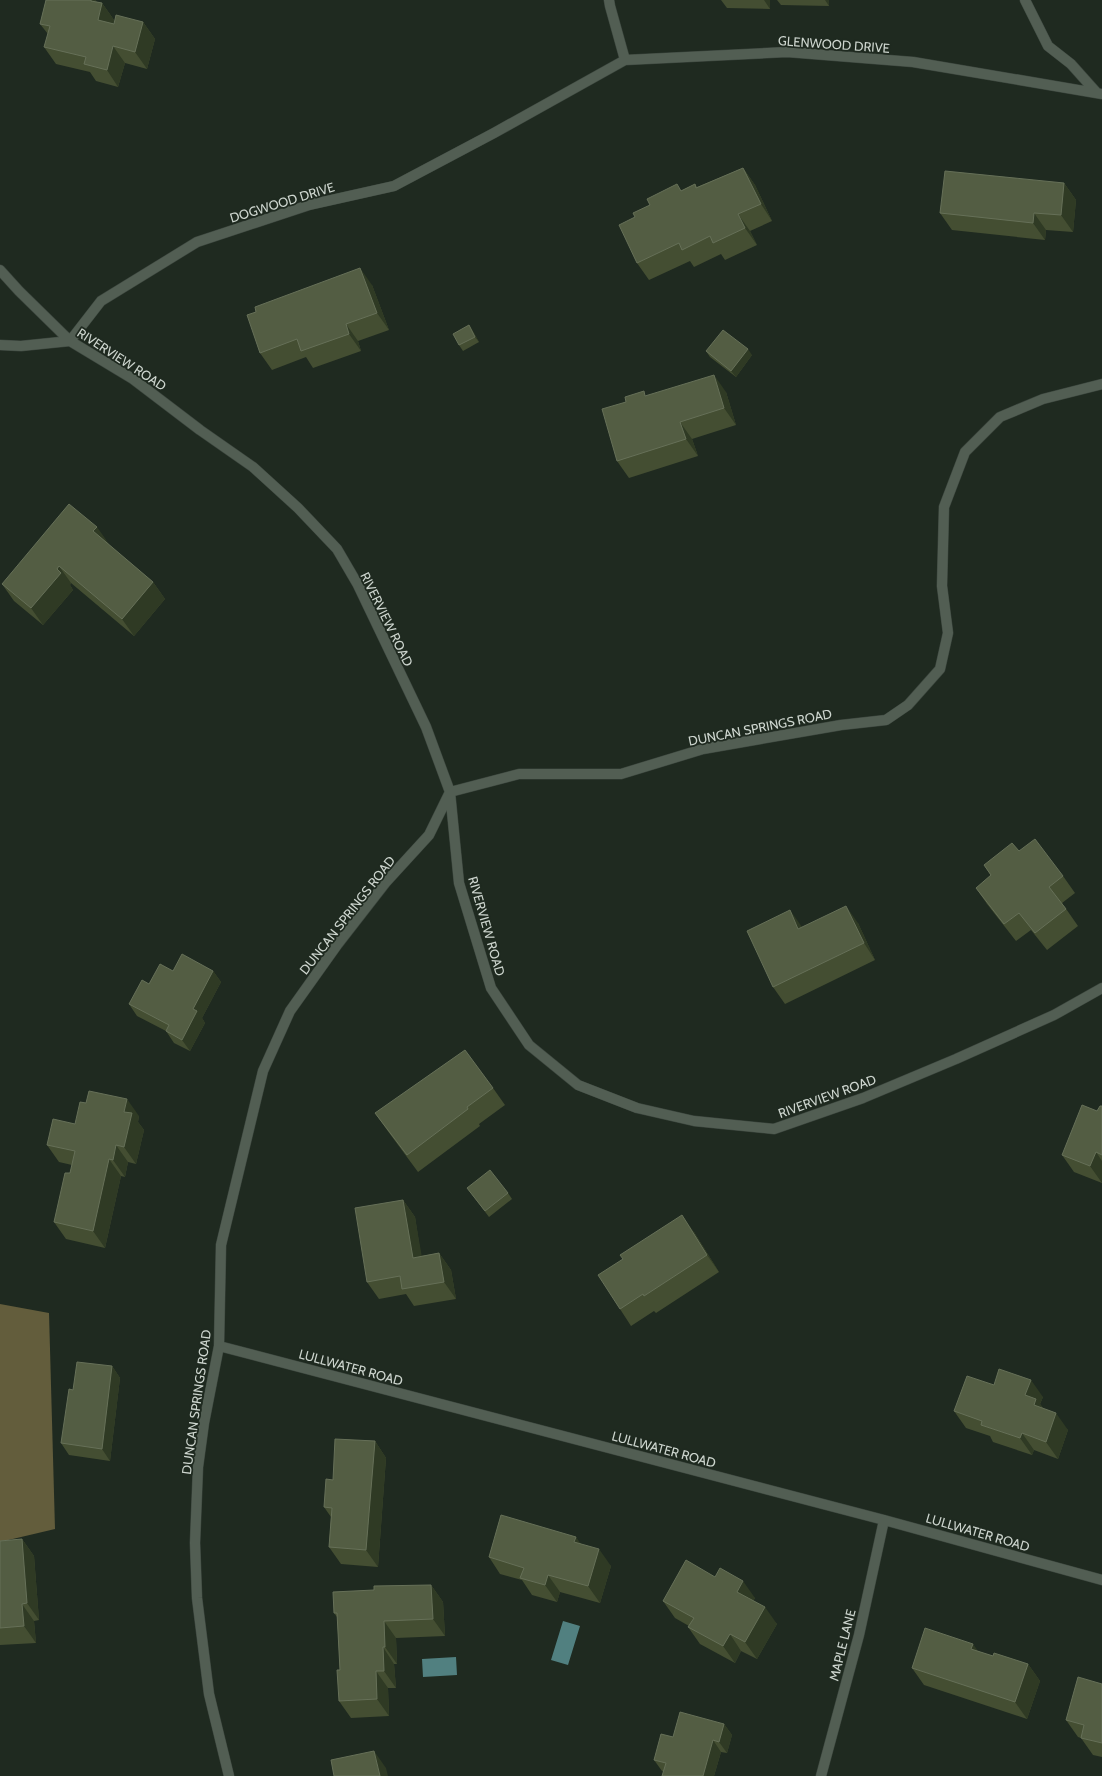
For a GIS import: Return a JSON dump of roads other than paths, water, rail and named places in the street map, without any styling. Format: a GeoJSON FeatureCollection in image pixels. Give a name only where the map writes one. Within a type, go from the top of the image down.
{"type":"FeatureCollection","features":[{"type":"Feature","properties":{"kind":"street"},"geometry":{"type":"LineString","coordinates":[[609,0],[625,60]]}},
{"type":"Feature","properties":{"kind":"street"},"geometry":{"type":"LineString","coordinates":[[1025,0],[1048,46],[1071,64],[1099,93]]}},
{"type":"Feature","properties":{"kind":"street","name":"GLENWOOD DRIVE"},"geometry":{"type":"LineString","coordinates":[[625,60],[786,52],[913,62],[1099,93]]}},
{"type":"Feature","properties":{"kind":"street","name":"DOGWOOD DRIVE"},"geometry":{"type":"LineString","coordinates":[[70,342],[101,301],[197,242],[309,205],[394,186],[494,133],[625,60]]}},
{"type":"Feature","properties":{"kind":"street","name":"RIVERVIEW ROAD"},"geometry":{"type":"LineString","coordinates":[[0,270],[70,342],[133,379],[200,430],[253,467],[298,508],[337,548],[358,586],[426,727],[450,792],[459,883],[491,988],[529,1045],[578,1085],[638,1108],[694,1121],[774,1129],[863,1098],[948,1062],[1054,1015],[1102,988]]}},
{"type":"Feature","properties":{"kind":"street"},"geometry":{"type":"LineString","coordinates":[[0,345],[21,346],[70,342]]}},
{"type":"Feature","properties":{"kind":"street","name":"DUNCAN SPRINGS ROAD"},"geometry":{"type":"LineString","coordinates":[[229,1776],[208,1694],[197,1598],[195,1543],[198,1467],[204,1423],[219,1346],[221,1245],[263,1071],[290,1011],[337,945],[386,882],[429,835],[450,792],[519,774],[621,774],[703,749],[841,725],[886,720],[908,705],[940,669],[948,633],[942,586],[944,507],[965,452],[1000,417],[1043,399],[1102,384]]}},
{"type":"Feature","properties":{"kind":"street","name":"LULLWATER ROAD"},"geometry":{"type":"LineString","coordinates":[[219,1346],[884,1520],[1102,1580]]}},
{"type":"Feature","properties":{"kind":"street","name":"MAPLE LANE"},"geometry":{"type":"LineString","coordinates":[[821,1776],[859,1634],[884,1520]]}},
{"type":"Feature","properties":{"kind":"water"},"geometry":{"type":"Polygon","coordinates":[[[563,1621],[580,1626],[568,1665],[551,1660],[563,1621]]]}},
{"type":"Feature","properties":{"kind":"water"},"geometry":{"type":"Polygon","coordinates":[[[456,1657],[457,1675],[423,1677],[422,1659],[456,1657]]]}}]}
